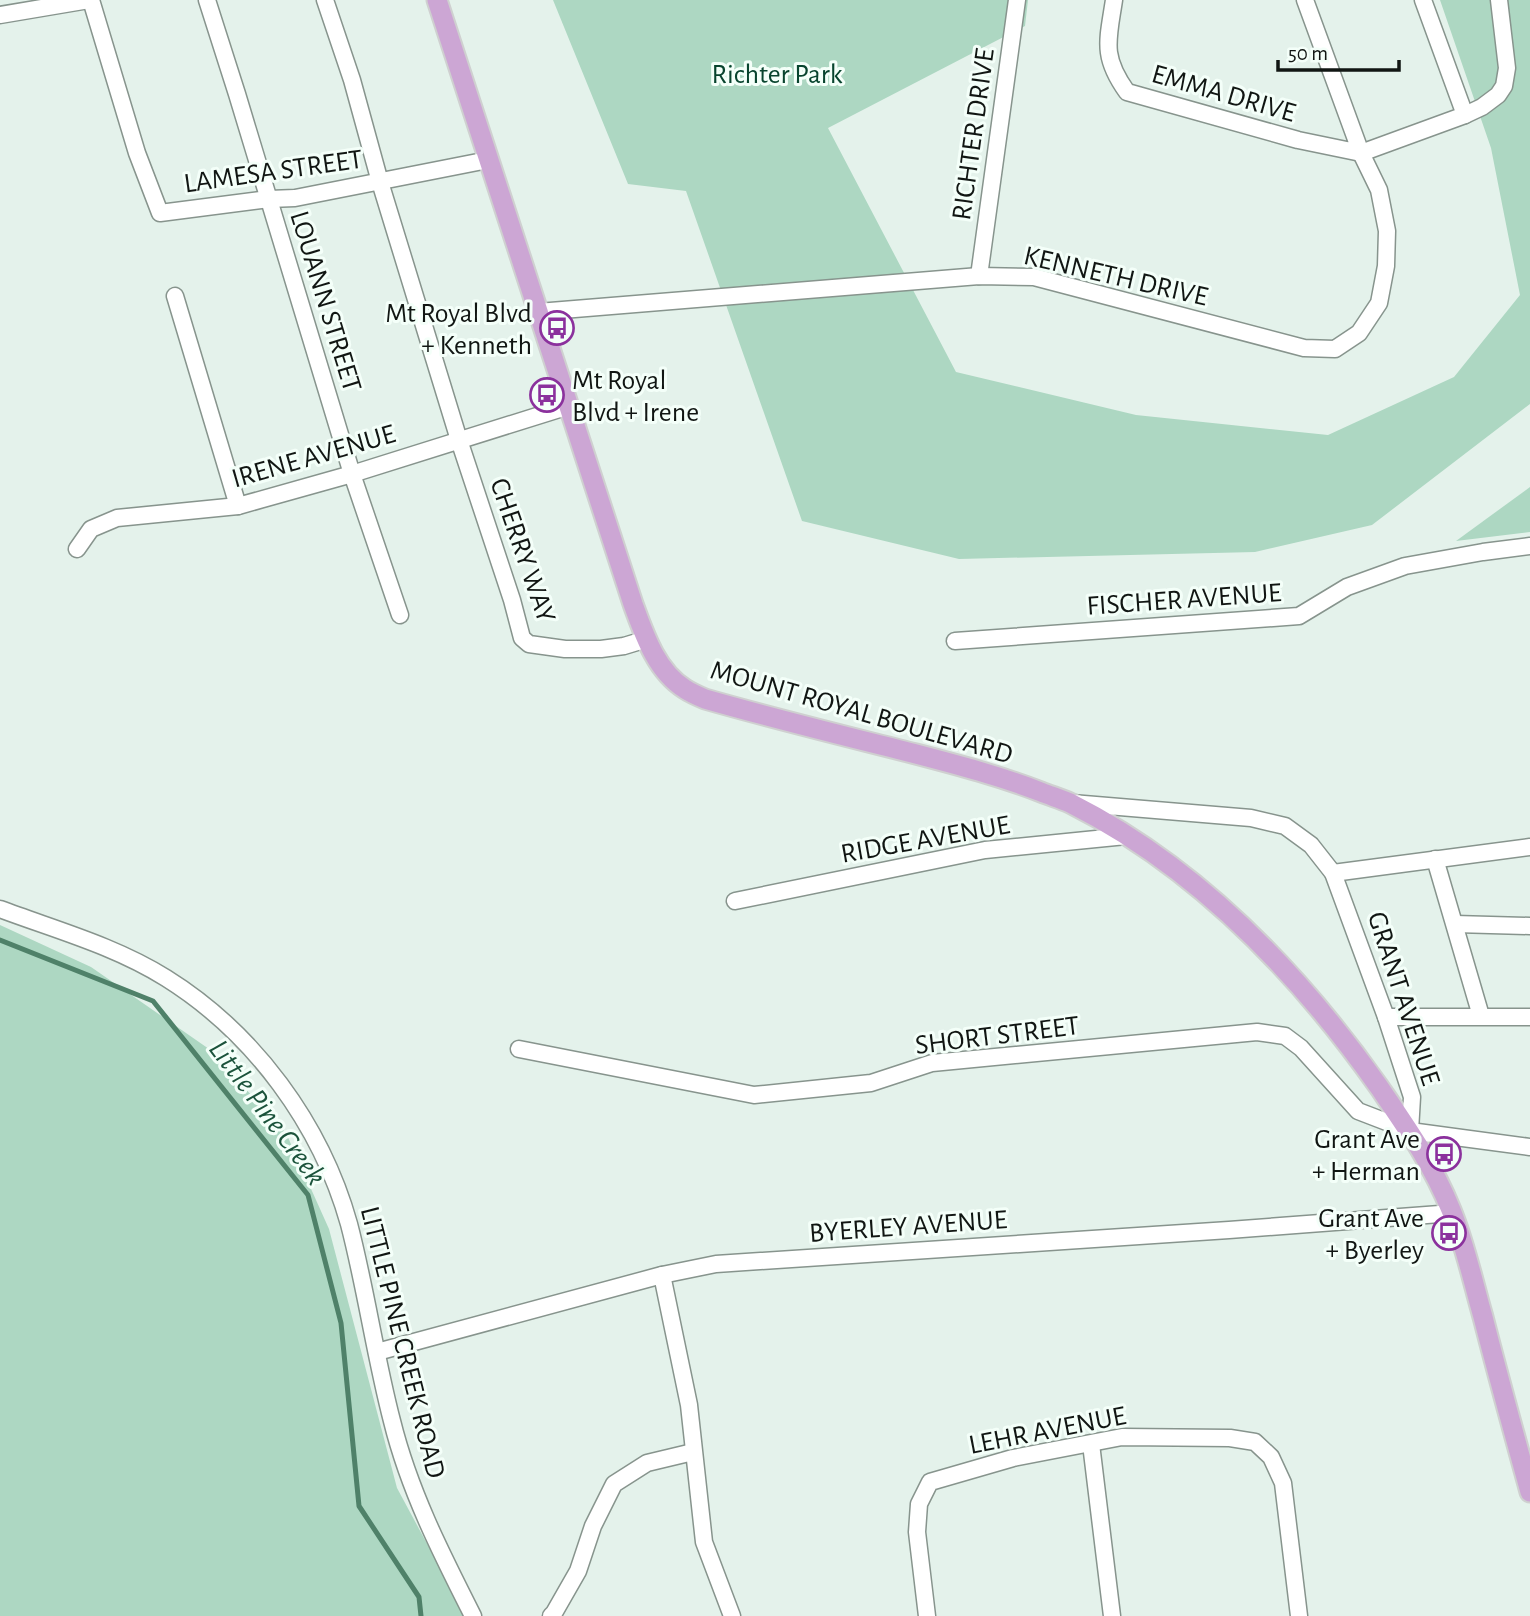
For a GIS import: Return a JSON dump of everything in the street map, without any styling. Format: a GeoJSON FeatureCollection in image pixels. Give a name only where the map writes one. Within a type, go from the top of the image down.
{"type":"FeatureCollection","features":[{"type":"Feature","properties":{"kind":"main road","name":"MOUNT ROYAL BOULEVARD"},"geometry":{"type":"LineString","coordinates":[[437,0],[633,604],[656,658],[670,676],[683,688],[705,699],[1010,780],[1069,803],[1126,836],[1201,890],[1265,948],[1316,1004],[1410,1132]]}},
{"type":"Feature","properties":{"kind":"main road"},"geometry":{"type":"LineString","coordinates":[[1410,1132],[1434,1171],[1453,1213],[1526,1459],[1530,1492]]}},
{"type":"Feature","properties":{"kind":"street"},"geometry":{"type":"LineString","coordinates":[[0,15],[90,0]]}},
{"type":"Feature","properties":{"kind":"street","name":"LAMESA STREET"},"geometry":{"type":"LineString","coordinates":[[90,0],[137,153],[160,213],[295,198],[488,160]]}},
{"type":"Feature","properties":{"kind":"street","name":"LOUANN STREET"},"geometry":{"type":"LineString","coordinates":[[207,0],[352,474],[400,615]]}},
{"type":"Feature","properties":{"kind":"street"},"geometry":{"type":"LineString","coordinates":[[325,0],[352,80],[380,182],[459,440]]}},
{"type":"Feature","properties":{"kind":"street","name":"RICHTER DRIVE"},"geometry":{"type":"LineString","coordinates":[[979,276],[1017,0]]}},
{"type":"Feature","properties":{"kind":"street","name":"EMMA DRIVE"},"geometry":{"type":"LineString","coordinates":[[1114,0],[1107,48],[1115,76],[1127,92],[1298,140],[1361,153]]}},
{"type":"Feature","properties":{"kind":"street","name":"EMMA DRIVE"},"geometry":{"type":"LineString","coordinates":[[1305,0],[1361,153]]}},
{"type":"Feature","properties":{"kind":"street"},"geometry":{"type":"LineString","coordinates":[[1423,0],[1465,115]]}},
{"type":"Feature","properties":{"kind":"street"},"geometry":{"type":"LineString","coordinates":[[1361,153],[1465,115],[1498,95],[1504,86],[1507,68],[1499,0]]}},
{"type":"Feature","properties":{"kind":"street","name":"KENNETH DRIVE"},"geometry":{"type":"LineString","coordinates":[[538,312],[979,276],[1034,277],[1304,348],[1335,349],[1359,333],[1379,303],[1386,266],[1387,231],[1379,190],[1361,153]]}},
{"type":"Feature","properties":{"kind":"street"},"geometry":{"type":"LineString","coordinates":[[175,296],[238,506]]}},
{"type":"Feature","properties":{"kind":"street","name":"IRENE AVENUE"},"geometry":{"type":"LineString","coordinates":[[78,549],[91,529],[117,518],[238,506],[352,474],[569,406]]}},
{"type":"Feature","properties":{"kind":"street","name":"CHERRY WAY"},"geometry":{"type":"LineString","coordinates":[[459,440],[522,638],[529,644],[565,649],[601,649],[647,639]]}},
{"type":"Feature","properties":{"kind":"street","name":"FISCHER AVENUE"},"geometry":{"type":"LineString","coordinates":[[954,641],[1299,615],[1348,587],[1405,566],[1530,546]]}},
{"type":"Feature","properties":{"kind":"street","name":"GRANT AVENUE"},"geometry":{"type":"LineString","coordinates":[[1069,803],[1251,818],[1285,826],[1311,845],[1333,873],[1386,1017],[1412,1097],[1410,1132]]}},
{"type":"Feature","properties":{"kind":"street","name":"RIDGE AVENUE"},"geometry":{"type":"LineString","coordinates":[[735,901],[985,850],[1126,836]]}},
{"type":"Feature","properties":{"kind":"street"},"geometry":{"type":"LineString","coordinates":[[1333,873],[1530,847]]}},
{"type":"Feature","properties":{"kind":"street"},"geometry":{"type":"LineString","coordinates":[[1435,859],[1481,1016]]}},
{"type":"Feature","properties":{"kind":"street","name":"LITTLE PINE CREEK ROAD"},"geometry":{"type":"LineString","coordinates":[[0,909],[101,946],[136,961],[167,979],[219,1018],[259,1057],[300,1113],[336,1187],[348,1223],[392,1421],[410,1481],[437,1545],[473,1616]]}},
{"type":"Feature","properties":{"kind":"street"},"geometry":{"type":"LineString","coordinates":[[1455,924],[1530,926]]}},
{"type":"Feature","properties":{"kind":"street"},"geometry":{"type":"LineString","coordinates":[[1386,1017],[1530,1017]]}},
{"type":"Feature","properties":{"kind":"street","name":"SHORT STREET"},"geometry":{"type":"LineString","coordinates":[[519,1049],[754,1095],[871,1083],[932,1063],[1257,1032],[1285,1036],[1301,1048],[1358,1111],[1410,1132],[1530,1147]]}},
{"type":"Feature","properties":{"kind":"street","name":"BYERLEY AVENUE"},"geometry":{"type":"LineString","coordinates":[[377,1352],[662,1275],[716,1264],[1453,1213]]}},
{"type":"Feature","properties":{"kind":"street"},"geometry":{"type":"LineString","coordinates":[[662,1275],[689,1405],[704,1542],[732,1616]]}},
{"type":"Feature","properties":{"kind":"street","name":"LEHR AVENUE"},"geometry":{"type":"LineString","coordinates":[[927,1616],[917,1532],[919,1504],[930,1482],[1013,1458],[1122,1437],[1230,1438],[1255,1443],[1271,1457],[1283,1483],[1300,1616]]}},
{"type":"Feature","properties":{"kind":"street"},"geometry":{"type":"LineString","coordinates":[[1091,1444],[1112,1616]]}},
{"type":"Feature","properties":{"kind":"street"},"geometry":{"type":"LineString","coordinates":[[551,1616],[578,1572],[593,1526],[614,1484],[647,1464],[693,1452]]}},
{"type":"Feature","properties":{"kind":"green space","name":"Richter Park"},"geometry":{"type":"Polygon","coordinates":[[[553,0],[1028,0],[1025,26],[828,128],[956,372],[1136,415],[1328,435],[1454,377],[1520,295],[1491,148],[1440,0],[1530,0],[1530,404],[1372,525],[1255,552],[959,559],[802,521],[686,191],[628,184],[553,0]]]}},
{"type":"Feature","properties":{"kind":"green space"},"geometry":{"type":"Polygon","coordinates":[[[1530,487],[1530,532],[1456,541],[1530,487]]]}},
{"type":"Feature","properties":{"kind":"green space"},"geometry":{"type":"Polygon","coordinates":[[[0,925],[91,967],[209,1049],[286,1133],[329,1229],[397,1488],[466,1616],[0,1616],[0,925]]]}},
{"type":"Feature","properties":{"kind":"waterway","name":"Little Pine Creek"},"geometry":{"type":"LineString","coordinates":[[0,940],[153,1001],[308,1195],[341,1323],[359,1506],[419,1597],[421,1616]]}},
{"type":"Feature","properties":{"kind":"place","name":"Mt Royal Blvd + Kenneth"},"geometry":{"type":"Point","coordinates":[557,328]}},
{"type":"Feature","properties":{"kind":"place","name":"Mt Royal Blvd + Irene"},"geometry":{"type":"Point","coordinates":[547,395]}},
{"type":"Feature","properties":{"kind":"place","name":"Grant Ave + Herman"},"geometry":{"type":"Point","coordinates":[1444,1154]}},
{"type":"Feature","properties":{"kind":"place","name":"Grant Ave + Byerley"},"geometry":{"type":"Point","coordinates":[1449,1233]}}]}
